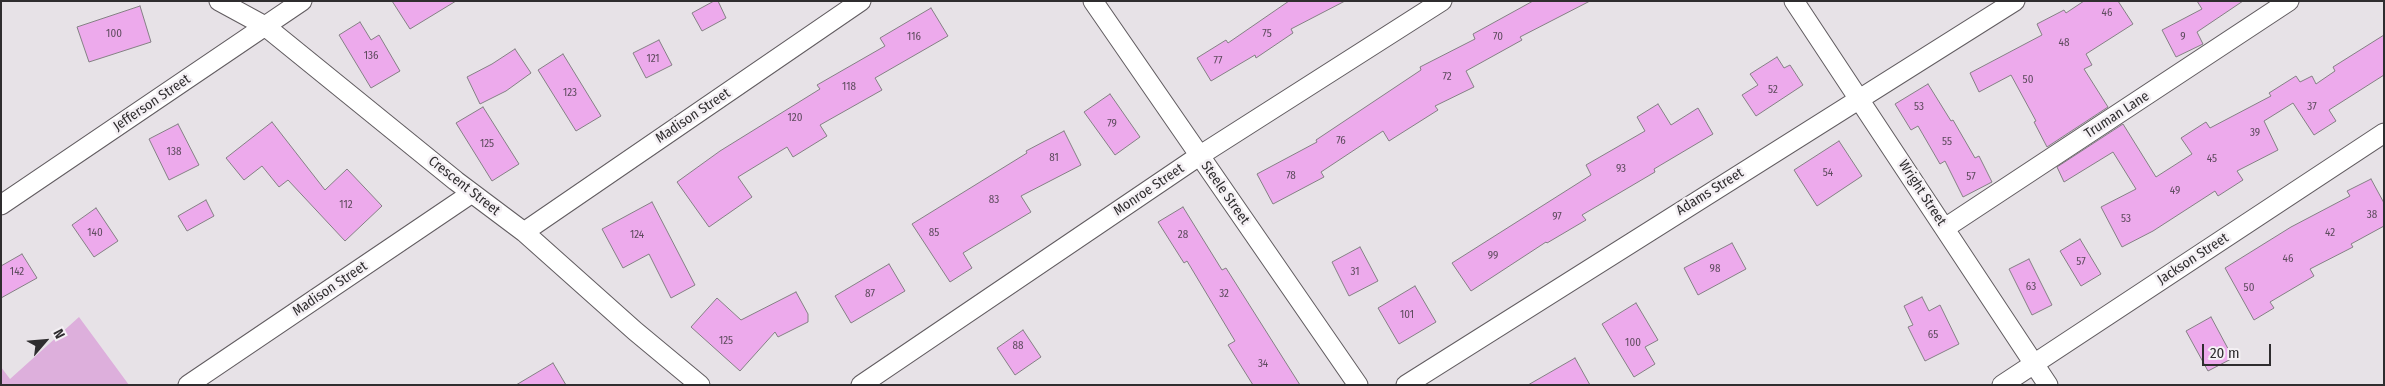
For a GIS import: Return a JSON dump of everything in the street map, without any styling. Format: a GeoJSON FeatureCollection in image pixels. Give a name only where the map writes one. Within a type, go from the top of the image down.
{"type":"FeatureCollection","features":[{"type":"Feature","properties":{"kind":"street","name":"Crescent Street"},"geometry":{"type":"LineString","coordinates":[[219,1],[265,26],[472,193],[524,232],[635,331],[700,385]]}},
{"type":"Feature","properties":{"kind":"street","name":"Jefferson Street"},"geometry":{"type":"LineString","coordinates":[[1,206],[302,1]]}},
{"type":"Feature","properties":{"kind":"street","name":"Madison Street"},"geometry":{"type":"LineString","coordinates":[[524,232],[861,1]]}},
{"type":"Feature","properties":{"kind":"street","name":"Steele Street"},"geometry":{"type":"LineString","coordinates":[[1093,1],[1358,385]]}},
{"type":"Feature","properties":{"kind":"street","name":"Monroe Street"},"geometry":{"type":"LineString","coordinates":[[861,385],[1199,156],[1442,1]]}},
{"type":"Feature","properties":{"kind":"street","name":"Wright Street"},"geometry":{"type":"LineString","coordinates":[[1794,1],[1860,97],[2048,385]]}},
{"type":"Feature","properties":{"kind":"street","name":"Adams Street"},"geometry":{"type":"LineString","coordinates":[[1406,385],[2015,1]]}},
{"type":"Feature","properties":{"kind":"street","name":"Truman Lane"},"geometry":{"type":"LineString","coordinates":[[1945,228],[2289,1]]}},
{"type":"Feature","properties":{"kind":"street","name":"Jackson Street"},"geometry":{"type":"LineString","coordinates":[[2002,385],[2384,133]]}},
{"type":"Feature","properties":{"kind":"street","name":"Madison Street"},"geometry":{"type":"LineString","coordinates":[[188,385],[472,193]]}},
{"type":"Feature","properties":{"kind":"shaded area"},"geometry":{"type":"Polygon","coordinates":[[[79,317],[129,385],[1,385],[1,367],[10,379],[79,317]]]}},
{"type":"Feature","properties":{"kind":"building"},"geometry":{"type":"Polygon","coordinates":[[[392,1],[456,1],[410,29],[392,1]]]}},
{"type":"Feature","properties":{"kind":"building"},"geometry":{"type":"Polygon","coordinates":[[[714,1],[718,1],[726,18],[702,31],[692,13],[714,1]]]}},
{"type":"Feature","properties":{"kind":"building"},"geometry":{"type":"Polygon","coordinates":[[[1289,1],[1345,1],[1291,29],[1293,33],[1256,58],[1255,55],[1211,81],[1197,58],[1226,40],[1228,43],[1289,1]]]}},
{"type":"Feature","properties":{"kind":"building"},"geometry":{"type":"Polygon","coordinates":[[[1533,1],[1590,1],[1520,37],[1522,40],[1466,71],[1474,87],[1435,106],[1438,110],[1389,141],[1383,131],[1321,172],[1324,177],[1273,204],[1257,174],[1317,142],[1316,140],[1421,70],[1420,67],[1475,39],[1473,34],[1533,1]]]}},
{"type":"Feature","properties":{"kind":"building"},"geometry":{"type":"Polygon","coordinates":[[[2084,1],[2118,1],[2133,24],[2086,54],[2092,65],[2084,69],[2108,107],[2047,147],[2034,122],[2036,121],[2011,75],[1979,92],[1970,73],[2042,35],[2037,24],[2064,10],[2066,13],[2084,1]]]}},
{"type":"Feature","properties":{"kind":"building"},"geometry":{"type":"Polygon","coordinates":[[[2197,1],[2243,1],[2197,32],[2203,44],[2176,57],[2162,30],[2202,9],[2197,1]]]}},
{"type":"Feature","properties":{"kind":"building"},"geometry":{"type":"Polygon","coordinates":[[[140,6],[151,42],[89,62],[77,27],[140,6]]]}},
{"type":"Feature","properties":{"kind":"building"},"geometry":{"type":"Polygon","coordinates":[[[931,8],[948,36],[875,78],[882,90],[820,125],[827,136],[793,157],[787,147],[738,177],[752,197],[709,227],[677,182],[720,151],[820,89],[817,85],[885,46],[880,38],[931,8]]]}},
{"type":"Feature","properties":{"kind":"building"},"geometry":{"type":"Polygon","coordinates":[[[360,22],[371,40],[379,35],[400,71],[371,88],[339,35],[360,22]]]}},
{"type":"Feature","properties":{"kind":"building"},"geometry":{"type":"Polygon","coordinates":[[[2384,35],[2384,75],[2329,110],[2336,121],[2314,135],[2293,103],[2264,121],[2278,150],[2237,171],[2243,180],[2218,196],[2215,191],[2153,231],[2122,247],[2101,207],[2136,189],[2113,152],[2064,182],[2057,167],[2123,124],[2156,177],[2192,154],[2181,138],[2206,122],[2210,128],[2271,96],[2269,93],[2296,76],[2300,82],[2312,76],[2316,84],[2335,71],[2333,67],[2384,35]]]}},
{"type":"Feature","properties":{"kind":"building"},"geometry":{"type":"Polygon","coordinates":[[[659,40],[672,65],[646,78],[633,53],[659,40]]]}},
{"type":"Feature","properties":{"kind":"building"},"geometry":{"type":"Polygon","coordinates":[[[515,49],[531,73],[506,91],[480,104],[467,77],[515,49]]]}},
{"type":"Feature","properties":{"kind":"building"},"geometry":{"type":"Polygon","coordinates":[[[563,54],[601,116],[576,131],[538,70],[563,54]]]}},
{"type":"Feature","properties":{"kind":"building"},"geometry":{"type":"Polygon","coordinates":[[[1777,57],[1784,68],[1790,65],[1803,85],[1756,116],[1742,95],[1758,85],[1750,74],[1777,57]]]}},
{"type":"Feature","properties":{"kind":"building"},"geometry":{"type":"Polygon","coordinates":[[[1928,84],[1951,121],[1953,120],[1975,158],[1979,156],[1992,182],[1963,197],[1945,161],[1940,164],[1918,126],[1911,130],[1895,104],[1928,84]]]}},
{"type":"Feature","properties":{"kind":"building"},"geometry":{"type":"Polygon","coordinates":[[[1110,94],[1140,137],[1115,155],[1084,112],[1110,94]]]}},
{"type":"Feature","properties":{"kind":"building"},"geometry":{"type":"Polygon","coordinates":[[[1658,104],[1671,125],[1698,108],[1713,134],[1654,169],[1655,172],[1582,215],[1586,220],[1546,242],[1471,291],[1452,263],[1591,175],[1586,165],[1645,131],[1637,117],[1658,104]]]}},
{"type":"Feature","properties":{"kind":"building"},"geometry":{"type":"Polygon","coordinates":[[[483,107],[519,164],[492,181],[456,123],[483,107]]]}},
{"type":"Feature","properties":{"kind":"building"},"geometry":{"type":"Polygon","coordinates":[[[272,122],[325,190],[347,169],[382,206],[345,241],[288,180],[279,187],[262,166],[244,180],[226,158],[272,122]]]}},
{"type":"Feature","properties":{"kind":"building"},"geometry":{"type":"Polygon","coordinates":[[[178,124],[199,165],[169,180],[149,139],[178,124]]]}},
{"type":"Feature","properties":{"kind":"building"},"geometry":{"type":"Polygon","coordinates":[[[1064,131],[1081,165],[1021,196],[1031,212],[963,253],[972,268],[950,282],[912,224],[1027,153],[1026,151],[1064,131]]]}},
{"type":"Feature","properties":{"kind":"building"},"geometry":{"type":"Polygon","coordinates":[[[1839,141],[1862,176],[1817,206],[1794,170],[1839,141]]]}},
{"type":"Feature","properties":{"kind":"building"},"geometry":{"type":"Polygon","coordinates":[[[2371,179],[2384,203],[2384,226],[2351,244],[2353,247],[2310,269],[2314,276],[2270,302],[2274,308],[2254,320],[2225,268],[2291,227],[2350,196],[2347,191],[2371,179]]]}},
{"type":"Feature","properties":{"kind":"building"},"geometry":{"type":"Polygon","coordinates":[[[206,200],[214,216],[187,231],[178,216],[206,200]]]}},
{"type":"Feature","properties":{"kind":"building"},"geometry":{"type":"Polygon","coordinates":[[[652,202],[695,285],[671,298],[649,254],[623,268],[602,229],[652,202]]]}},
{"type":"Feature","properties":{"kind":"building"},"geometry":{"type":"Polygon","coordinates":[[[1183,207],[1222,270],[1226,268],[1300,385],[1253,385],[1228,345],[1235,341],[1187,261],[1184,263],[1158,222],[1183,207]]]}},
{"type":"Feature","properties":{"kind":"building"},"geometry":{"type":"Polygon","coordinates":[[[96,208],[118,241],[94,257],[72,225],[96,208]]]}},
{"type":"Feature","properties":{"kind":"building"},"geometry":{"type":"Polygon","coordinates":[[[2080,239],[2101,274],[2081,286],[2060,251],[2080,239]]]}},
{"type":"Feature","properties":{"kind":"building"},"geometry":{"type":"Polygon","coordinates":[[[1732,243],[1746,269],[1698,295],[1684,268],[1732,243]]]}},
{"type":"Feature","properties":{"kind":"building"},"geometry":{"type":"Polygon","coordinates":[[[1360,247],[1378,281],[1349,296],[1332,262],[1360,247]]]}},
{"type":"Feature","properties":{"kind":"building"},"geometry":{"type":"Polygon","coordinates":[[[22,254],[37,278],[1,298],[1,266],[22,254]]]}},
{"type":"Feature","properties":{"kind":"building"},"geometry":{"type":"Polygon","coordinates":[[[2029,259],[2052,305],[2032,315],[2009,269],[2029,259]]]}},
{"type":"Feature","properties":{"kind":"building"},"geometry":{"type":"Polygon","coordinates":[[[889,264],[905,291],[851,323],[835,296],[889,264]]]}},
{"type":"Feature","properties":{"kind":"building"},"geometry":{"type":"Polygon","coordinates":[[[1415,286],[1436,322],[1399,344],[1378,308],[1415,286]]]}},
{"type":"Feature","properties":{"kind":"building"},"geometry":{"type":"Polygon","coordinates":[[[796,292],[808,314],[808,322],[778,337],[775,332],[740,371],[691,327],[717,298],[741,320],[796,292]]]}},
{"type":"Feature","properties":{"kind":"building"},"geometry":{"type":"Polygon","coordinates":[[[1922,297],[1929,311],[1940,305],[1959,344],[1925,361],[1908,327],[1913,325],[1904,306],[1922,297]]]}},
{"type":"Feature","properties":{"kind":"building"},"geometry":{"type":"Polygon","coordinates":[[[1636,303],[1658,340],[1645,347],[1655,364],[1634,377],[1602,324],[1636,303]]]}},
{"type":"Feature","properties":{"kind":"building"},"geometry":{"type":"Polygon","coordinates":[[[2211,317],[2233,358],[2208,371],[2186,331],[2211,317]]]}},
{"type":"Feature","properties":{"kind":"building"},"geometry":{"type":"Polygon","coordinates":[[[1023,330],[1041,357],[1015,375],[997,348],[1023,330]]]}},
{"type":"Feature","properties":{"kind":"building"},"geometry":{"type":"Polygon","coordinates":[[[1575,358],[1590,385],[1528,385],[1575,358]]]}},
{"type":"Feature","properties":{"kind":"building"},"geometry":{"type":"Polygon","coordinates":[[[553,363],[566,385],[516,385],[553,363]]]}}]}
